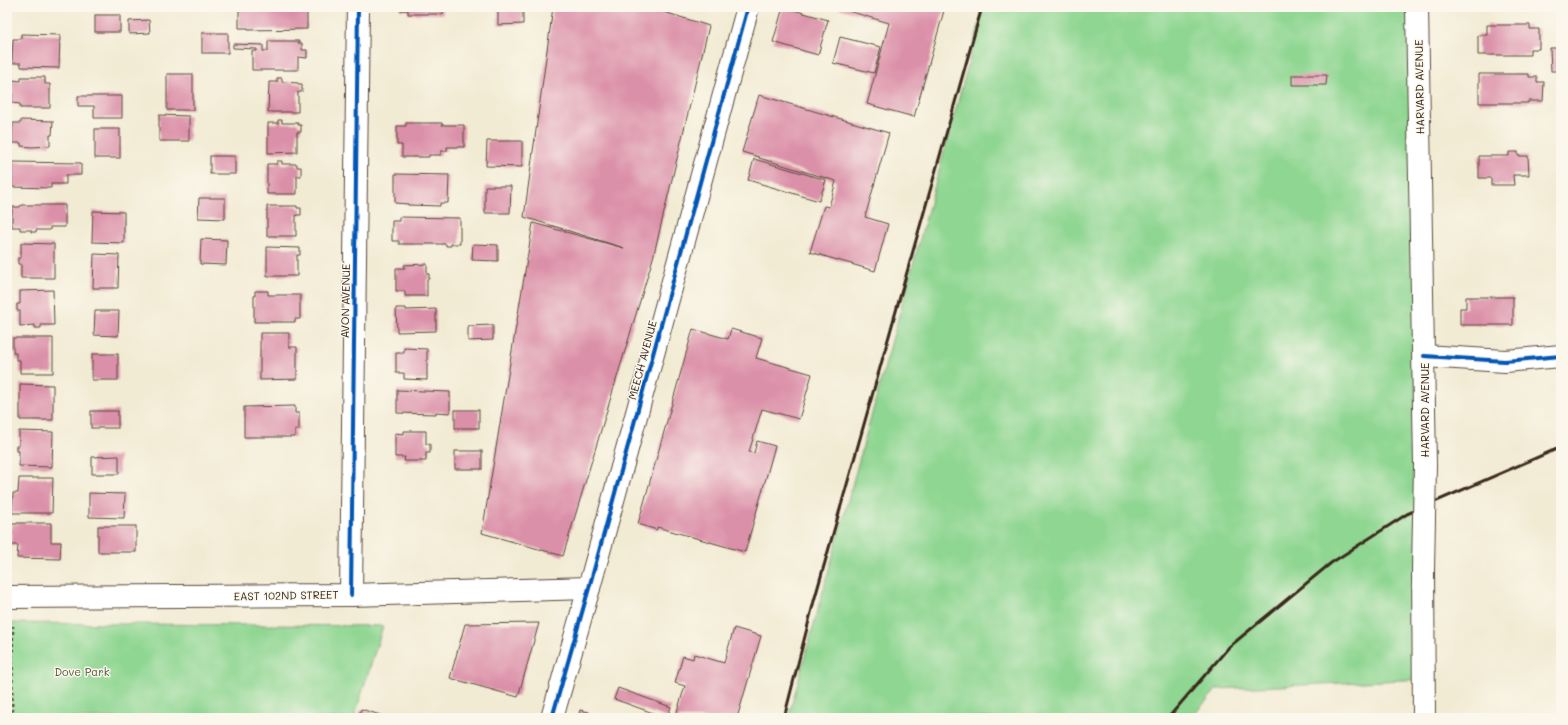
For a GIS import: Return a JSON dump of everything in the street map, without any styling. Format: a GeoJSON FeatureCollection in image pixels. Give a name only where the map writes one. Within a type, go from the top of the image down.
{"type":"FeatureCollection","features":[{"type":"Feature","properties":{"kind":"street","name":"AVON AVENUE"},"geometry":{"type":"LineString","coordinates":[[351,595],[358,7]]}},
{"type":"Feature","properties":{"kind":"street","name":"MEECH AVENUE"},"geometry":{"type":"LineString","coordinates":[[552,718],[748,7]]}},
{"type":"Feature","properties":{"kind":"street","name":"HARVARD AVENUE"},"geometry":{"type":"LineString","coordinates":[[1418,7],[1424,356],[1424,718]]}},
{"type":"Feature","properties":{"kind":"street"},"geometry":{"type":"LineString","coordinates":[[1424,356],[1505,361],[1561,356]]}},
{"type":"Feature","properties":{"kind":"street","name":"EAST 102ND STREET"},"geometry":{"type":"LineString","coordinates":[[7,597],[351,595],[589,588]]}},
{"type":"Feature","properties":{"kind":"path"},"geometry":{"type":"LineString","coordinates":[[12,718],[13,626]]}},
{"type":"Feature","properties":{"kind":"path"},"geometry":{"type":"LineString","coordinates":[[7,684],[13,687]]}},
{"type":"Feature","properties":{"kind":"green space"},"geometry":{"type":"Polygon","coordinates":[[[984,7],[1417,7],[1424,679],[1217,689],[1191,718],[788,718],[984,7]]]}},
{"type":"Feature","properties":{"kind":"green space","name":"Dove Park"},"geometry":{"type":"Polygon","coordinates":[[[7,623],[383,626],[354,718],[7,718],[7,623]]]}},
{"type":"Feature","properties":{"kind":"building"},"geometry":{"type":"Polygon","coordinates":[[[239,7],[307,7],[307,29],[248,30],[248,28],[239,28],[239,7]]]}},
{"type":"Feature","properties":{"kind":"building"},"geometry":{"type":"Polygon","coordinates":[[[400,7],[443,7],[443,14],[408,14],[408,10],[400,10],[400,7]]]}},
{"type":"Feature","properties":{"kind":"building"},"geometry":{"type":"Polygon","coordinates":[[[553,7],[648,7],[709,26],[653,258],[563,556],[482,533],[533,223],[624,248],[524,217],[553,7]]]}},
{"type":"Feature","properties":{"kind":"building"},"geometry":{"type":"Polygon","coordinates":[[[783,7],[828,20],[818,55],[773,42],[783,7]]]}},
{"type":"Feature","properties":{"kind":"building"},"geometry":{"type":"Polygon","coordinates":[[[835,7],[945,7],[914,117],[867,104],[889,23],[835,7]]]}},
{"type":"Feature","properties":{"kind":"building"},"geometry":{"type":"Polygon","coordinates":[[[498,8],[523,8],[523,24],[498,25],[498,8]]]}},
{"type":"Feature","properties":{"kind":"building"},"geometry":{"type":"Polygon","coordinates":[[[95,15],[120,15],[120,32],[95,32],[95,15]]]}},
{"type":"Feature","properties":{"kind":"building"},"geometry":{"type":"Polygon","coordinates":[[[149,20],[150,33],[129,34],[129,21],[149,20]]]}},
{"type":"Feature","properties":{"kind":"building"},"geometry":{"type":"Polygon","coordinates":[[[1487,25],[1530,25],[1530,29],[1539,29],[1539,49],[1530,49],[1530,55],[1478,55],[1478,35],[1487,35],[1487,25]]]}},
{"type":"Feature","properties":{"kind":"building"},"geometry":{"type":"Polygon","coordinates":[[[202,33],[228,33],[228,53],[202,53],[202,33]]]}},
{"type":"Feature","properties":{"kind":"building"},"geometry":{"type":"Polygon","coordinates":[[[21,34],[60,35],[59,68],[21,67],[21,63],[12,63],[13,39],[21,39],[21,34]]]}},
{"type":"Feature","properties":{"kind":"building"},"geometry":{"type":"Polygon","coordinates":[[[840,37],[881,47],[874,73],[833,63],[840,37]]]}},
{"type":"Feature","properties":{"kind":"building"},"geometry":{"type":"Polygon","coordinates":[[[268,41],[299,41],[298,43],[302,43],[302,50],[307,50],[307,58],[298,57],[298,70],[252,70],[252,51],[257,51],[257,49],[233,48],[233,44],[263,45],[263,51],[268,51],[268,41]]]}},
{"type":"Feature","properties":{"kind":"building"},"geometry":{"type":"Polygon","coordinates":[[[1550,48],[1561,48],[1561,71],[1551,71],[1550,48]]]}},
{"type":"Feature","properties":{"kind":"building"},"geometry":{"type":"Polygon","coordinates":[[[167,74],[193,74],[193,110],[167,110],[167,74]]]}},
{"type":"Feature","properties":{"kind":"building"},"geometry":{"type":"Polygon","coordinates":[[[1479,74],[1529,74],[1529,77],[1537,77],[1537,82],[1544,82],[1543,101],[1528,101],[1528,103],[1479,103],[1479,74]]]}},
{"type":"Feature","properties":{"kind":"building"},"geometry":{"type":"Polygon","coordinates":[[[1292,75],[1327,75],[1326,85],[1292,85],[1292,75]]]}},
{"type":"Feature","properties":{"kind":"building"},"geometry":{"type":"Polygon","coordinates":[[[21,77],[45,77],[45,84],[50,84],[50,108],[20,108],[20,104],[12,103],[13,80],[21,81],[21,77]]]}},
{"type":"Feature","properties":{"kind":"building"},"geometry":{"type":"Polygon","coordinates":[[[277,78],[282,78],[282,82],[302,84],[302,92],[298,92],[298,112],[268,112],[269,82],[277,82],[277,78]]]}},
{"type":"Feature","properties":{"kind":"building"},"geometry":{"type":"Polygon","coordinates":[[[759,95],[889,133],[865,217],[888,224],[875,271],[810,252],[824,206],[829,207],[836,181],[742,152],[759,95]]]}},
{"type":"Feature","properties":{"kind":"building"},"geometry":{"type":"Polygon","coordinates":[[[78,96],[122,96],[122,118],[94,118],[94,106],[78,106],[78,96]]]}},
{"type":"Feature","properties":{"kind":"building"},"geometry":{"type":"Polygon","coordinates":[[[159,115],[189,116],[189,141],[159,141],[159,115]]]}},
{"type":"Feature","properties":{"kind":"building"},"geometry":{"type":"Polygon","coordinates":[[[21,120],[53,121],[52,135],[50,135],[50,146],[32,147],[21,146],[21,143],[12,143],[13,123],[21,123],[21,120]]]}},
{"type":"Feature","properties":{"kind":"building"},"geometry":{"type":"Polygon","coordinates":[[[278,120],[282,120],[282,123],[298,123],[298,125],[301,125],[301,132],[297,132],[297,152],[268,153],[268,123],[278,123],[278,120]]]}},
{"type":"Feature","properties":{"kind":"building"},"geometry":{"type":"Polygon","coordinates":[[[406,123],[442,123],[442,125],[464,125],[464,147],[447,147],[447,151],[441,151],[441,155],[429,155],[429,157],[402,157],[402,145],[397,145],[397,126],[406,126],[406,123]]]}},
{"type":"Feature","properties":{"kind":"building"},"geometry":{"type":"Polygon","coordinates":[[[95,129],[120,129],[120,158],[95,158],[95,129]]]}},
{"type":"Feature","properties":{"kind":"building"},"geometry":{"type":"Polygon","coordinates":[[[487,141],[522,141],[522,167],[486,166],[487,141]]]}},
{"type":"Feature","properties":{"kind":"building"},"geometry":{"type":"Polygon","coordinates":[[[1509,152],[1518,152],[1518,156],[1528,156],[1529,175],[1513,175],[1514,185],[1491,185],[1491,178],[1479,178],[1479,156],[1509,156],[1509,152]]]}},
{"type":"Feature","properties":{"kind":"building"},"geometry":{"type":"Polygon","coordinates":[[[210,156],[235,156],[235,174],[210,174],[210,156]]]}},
{"type":"Feature","properties":{"kind":"building"},"geometry":{"type":"Polygon","coordinates":[[[754,159],[826,180],[819,201],[748,180],[754,159]]]}},
{"type":"Feature","properties":{"kind":"building"},"geometry":{"type":"Polygon","coordinates":[[[277,161],[282,161],[282,164],[297,164],[297,167],[301,167],[301,176],[297,176],[297,194],[267,194],[267,164],[277,164],[277,161]]]}},
{"type":"Feature","properties":{"kind":"building"},"geometry":{"type":"Polygon","coordinates":[[[12,162],[81,163],[81,175],[66,175],[66,184],[51,184],[51,188],[12,187],[12,162]]]}},
{"type":"Feature","properties":{"kind":"building"},"geometry":{"type":"Polygon","coordinates":[[[395,174],[449,175],[448,203],[440,203],[440,206],[395,203],[395,174]]]}},
{"type":"Feature","properties":{"kind":"building"},"geometry":{"type":"Polygon","coordinates":[[[485,186],[511,186],[510,213],[485,213],[485,186]]]}},
{"type":"Feature","properties":{"kind":"building"},"geometry":{"type":"Polygon","coordinates":[[[199,198],[225,198],[225,219],[198,218],[199,198]]]}},
{"type":"Feature","properties":{"kind":"building"},"geometry":{"type":"Polygon","coordinates":[[[21,205],[65,205],[65,227],[50,227],[50,230],[36,230],[36,232],[31,232],[31,230],[20,230],[20,227],[12,227],[12,207],[20,207],[21,205]]]}},
{"type":"Feature","properties":{"kind":"building"},"geometry":{"type":"Polygon","coordinates":[[[267,206],[297,206],[297,208],[301,208],[301,215],[296,215],[296,236],[267,236],[267,206]]]}},
{"type":"Feature","properties":{"kind":"building"},"geometry":{"type":"Polygon","coordinates":[[[93,211],[124,212],[124,243],[92,242],[93,211]]]}},
{"type":"Feature","properties":{"kind":"building"},"geometry":{"type":"Polygon","coordinates":[[[399,217],[460,218],[460,244],[451,244],[451,246],[446,246],[446,244],[399,244],[399,241],[392,241],[392,221],[399,221],[399,217]]]}},
{"type":"Feature","properties":{"kind":"building"},"geometry":{"type":"Polygon","coordinates":[[[201,239],[227,240],[226,265],[200,264],[201,239]]]}},
{"type":"Feature","properties":{"kind":"building"},"geometry":{"type":"Polygon","coordinates":[[[21,243],[54,244],[54,278],[21,278],[21,264],[18,264],[18,258],[21,258],[21,243]]]}},
{"type":"Feature","properties":{"kind":"building"},"geometry":{"type":"Polygon","coordinates":[[[473,244],[498,245],[498,261],[472,260],[473,244]]]}},
{"type":"Feature","properties":{"kind":"building"},"geometry":{"type":"Polygon","coordinates":[[[267,247],[300,248],[300,255],[297,255],[297,276],[267,276],[267,247]]]}},
{"type":"Feature","properties":{"kind":"building"},"geometry":{"type":"Polygon","coordinates":[[[94,254],[119,255],[118,288],[93,288],[94,254]]]}},
{"type":"Feature","properties":{"kind":"building"},"geometry":{"type":"Polygon","coordinates":[[[427,264],[427,274],[429,274],[429,279],[427,279],[427,296],[405,296],[405,291],[396,291],[396,268],[405,268],[404,265],[427,264]]]}},
{"type":"Feature","properties":{"kind":"building"},"geometry":{"type":"Polygon","coordinates":[[[53,290],[54,325],[41,325],[41,328],[35,328],[35,325],[20,326],[20,311],[17,311],[17,304],[20,304],[20,291],[53,290]]]}},
{"type":"Feature","properties":{"kind":"building"},"geometry":{"type":"Polygon","coordinates":[[[255,291],[268,291],[268,295],[300,295],[300,319],[295,319],[295,322],[254,322],[255,291]]]}},
{"type":"Feature","properties":{"kind":"building"},"geometry":{"type":"Polygon","coordinates":[[[1466,297],[1513,297],[1513,325],[1460,325],[1460,308],[1466,308],[1466,297]]]}},
{"type":"Feature","properties":{"kind":"building"},"geometry":{"type":"Polygon","coordinates":[[[396,308],[406,308],[406,310],[436,309],[436,331],[397,332],[396,308]]]}},
{"type":"Feature","properties":{"kind":"building"},"geometry":{"type":"Polygon","coordinates":[[[95,311],[119,311],[118,336],[94,335],[95,311]]]}},
{"type":"Feature","properties":{"kind":"building"},"geometry":{"type":"Polygon","coordinates":[[[493,325],[493,340],[468,341],[468,326],[493,325]]]}},
{"type":"Feature","properties":{"kind":"building"},"geometry":{"type":"Polygon","coordinates":[[[693,329],[728,339],[731,329],[762,338],[756,358],[812,374],[799,419],[762,409],[749,452],[754,453],[757,441],[775,446],[745,552],[657,527],[657,530],[638,524],[693,329]]]}},
{"type":"Feature","properties":{"kind":"building"},"geometry":{"type":"Polygon","coordinates":[[[260,333],[289,333],[289,347],[297,347],[297,379],[260,380],[260,333]]]}},
{"type":"Feature","properties":{"kind":"building"},"geometry":{"type":"Polygon","coordinates":[[[13,338],[53,338],[53,373],[20,373],[20,360],[16,360],[16,353],[13,353],[13,338]]]}},
{"type":"Feature","properties":{"kind":"building"},"geometry":{"type":"Polygon","coordinates":[[[404,348],[427,349],[427,380],[404,379],[404,373],[396,373],[396,353],[404,353],[404,348]]]}},
{"type":"Feature","properties":{"kind":"building"},"geometry":{"type":"Polygon","coordinates":[[[92,354],[118,354],[118,380],[92,380],[92,354]]]}},
{"type":"Feature","properties":{"kind":"building"},"geometry":{"type":"Polygon","coordinates":[[[20,384],[53,385],[53,420],[20,420],[20,384]]]}},
{"type":"Feature","properties":{"kind":"building"},"geometry":{"type":"Polygon","coordinates":[[[397,390],[450,392],[450,413],[397,413],[397,390]]]}},
{"type":"Feature","properties":{"kind":"building"},"geometry":{"type":"Polygon","coordinates":[[[295,406],[295,413],[299,413],[299,430],[295,430],[295,437],[244,437],[244,407],[295,406]]]}},
{"type":"Feature","properties":{"kind":"building"},"geometry":{"type":"Polygon","coordinates":[[[455,410],[479,410],[479,428],[455,428],[455,410]]]}},
{"type":"Feature","properties":{"kind":"building"},"geometry":{"type":"Polygon","coordinates":[[[91,411],[118,411],[118,428],[91,428],[91,411]]]}},
{"type":"Feature","properties":{"kind":"building"},"geometry":{"type":"Polygon","coordinates":[[[19,431],[53,432],[52,467],[19,466],[19,451],[16,451],[16,446],[19,446],[19,431]]]}},
{"type":"Feature","properties":{"kind":"building"},"geometry":{"type":"Polygon","coordinates":[[[404,431],[426,431],[426,444],[430,444],[430,453],[426,453],[426,461],[404,461],[405,457],[395,457],[395,433],[404,434],[404,431]]]}},
{"type":"Feature","properties":{"kind":"building"},"geometry":{"type":"Polygon","coordinates":[[[455,451],[482,451],[482,469],[455,469],[455,451]]]}},
{"type":"Feature","properties":{"kind":"building"},"geometry":{"type":"Polygon","coordinates":[[[119,456],[119,474],[92,474],[92,457],[119,456]]]}},
{"type":"Feature","properties":{"kind":"building"},"geometry":{"type":"Polygon","coordinates":[[[19,478],[53,478],[52,513],[12,513],[13,493],[18,493],[19,478]]]}},
{"type":"Feature","properties":{"kind":"building"},"geometry":{"type":"Polygon","coordinates":[[[89,493],[125,494],[124,518],[89,517],[89,493]]]}},
{"type":"Feature","properties":{"kind":"building"},"geometry":{"type":"Polygon","coordinates":[[[51,523],[51,542],[61,542],[60,559],[17,558],[18,545],[11,545],[11,524],[51,523]]]}},
{"type":"Feature","properties":{"kind":"building"},"geometry":{"type":"Polygon","coordinates":[[[98,526],[136,526],[136,552],[98,552],[98,526]]]}},
{"type":"Feature","properties":{"kind":"building"},"geometry":{"type":"Polygon","coordinates":[[[539,623],[518,697],[450,678],[465,624],[539,623]]]}},
{"type":"Feature","properties":{"kind":"building"},"geometry":{"type":"Polygon","coordinates":[[[734,628],[761,636],[737,718],[675,718],[685,686],[675,683],[683,656],[693,659],[694,654],[724,663],[734,628]]]}},
{"type":"Feature","properties":{"kind":"building"},"geometry":{"type":"Polygon","coordinates":[[[618,688],[671,707],[667,718],[614,699],[618,688]]]}},
{"type":"Feature","properties":{"kind":"building"},"geometry":{"type":"Polygon","coordinates":[[[361,709],[390,718],[358,718],[361,709]]]}},
{"type":"Feature","properties":{"kind":"building"},"geometry":{"type":"Polygon","coordinates":[[[580,710],[589,712],[588,718],[578,718],[580,710]]]}},
{"type":"Feature","properties":{"kind":"railway"},"geometry":{"type":"LineString","coordinates":[[784,718],[814,601],[982,7]]}},
{"type":"Feature","properties":{"kind":"railway"},"geometry":{"type":"LineString","coordinates":[[1168,718],[1229,647],[1331,563],[1407,514],[1561,447]]}},
{"type":"Feature","properties":{"kind":"cycle path"},"geometry":{"type":"LineString","coordinates":[[351,595],[358,7]]}},
{"type":"Feature","properties":{"kind":"cycle path"},"geometry":{"type":"LineString","coordinates":[[552,718],[748,7]]}},
{"type":"Feature","properties":{"kind":"cycle path"},"geometry":{"type":"LineString","coordinates":[[1424,356],[1505,361],[1561,356]]}}]}
